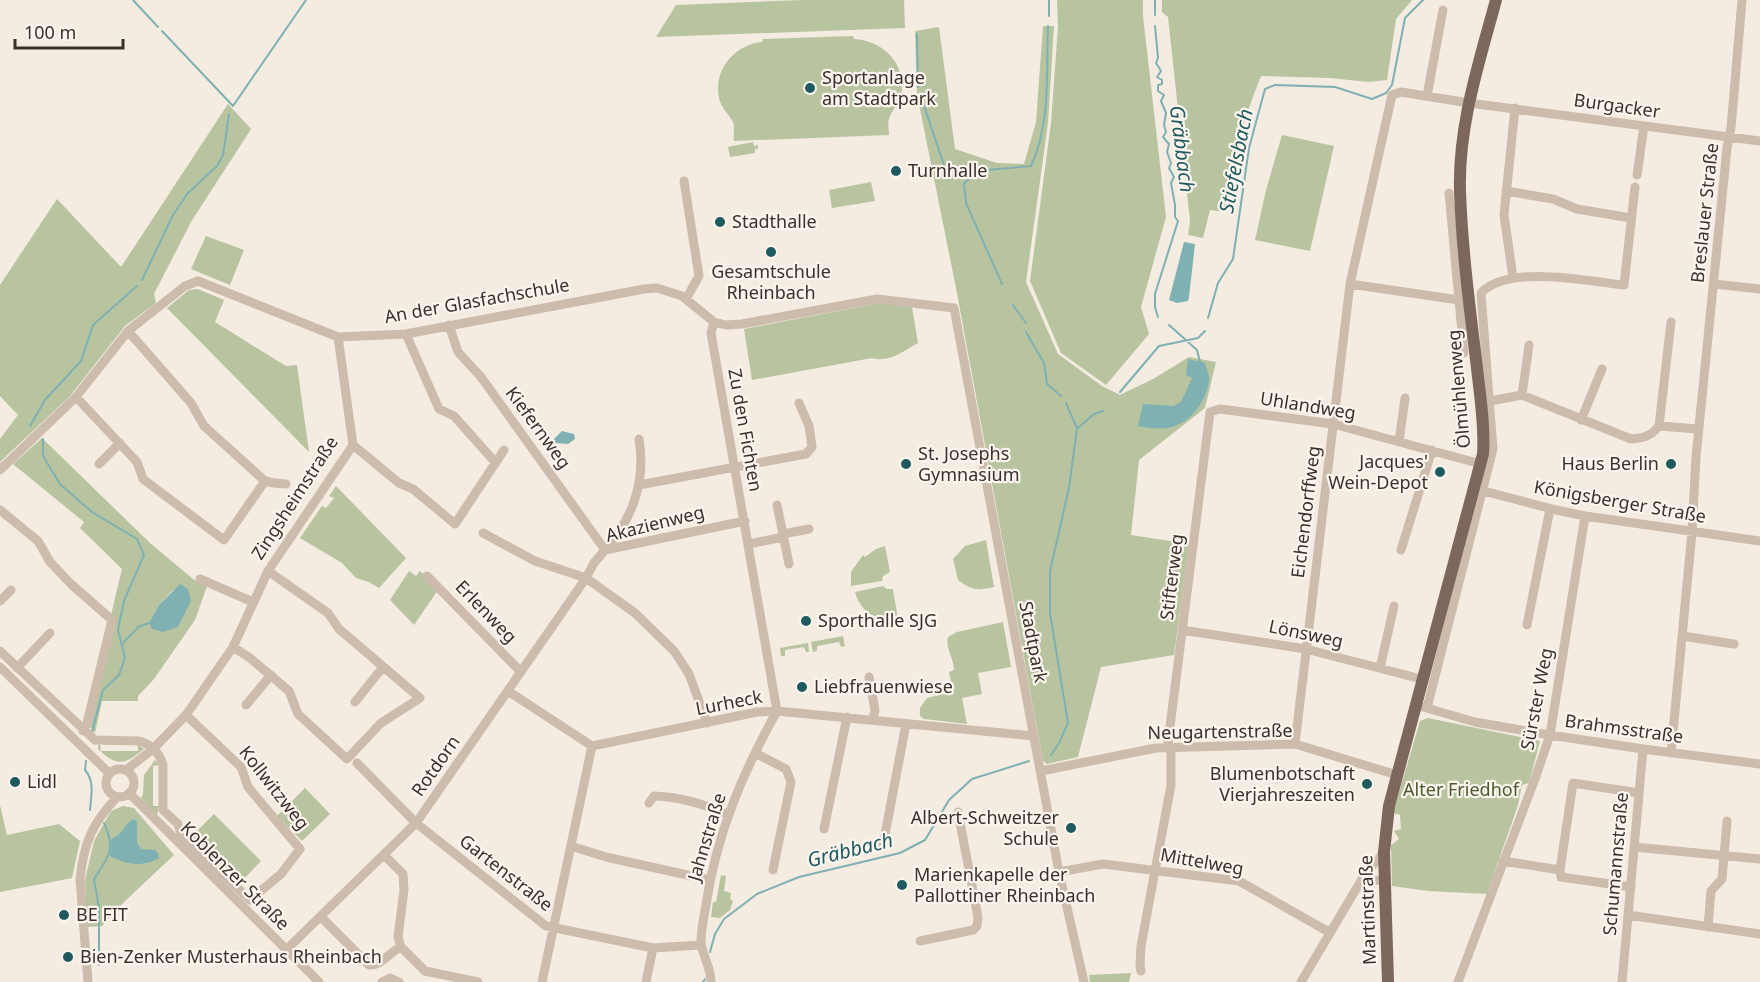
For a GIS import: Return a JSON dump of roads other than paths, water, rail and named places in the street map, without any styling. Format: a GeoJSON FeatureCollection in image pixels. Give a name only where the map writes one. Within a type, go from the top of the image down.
{"type":"FeatureCollection","features":[{"type":"Feature","properties":{"kind":"main road","name":"Ölmühlenweg"},"geometry":{"type":"LineString","coordinates":[[1384,838],[1397,775],[1421,706],[1421,679],[1479,490],[1484,445],[1460,191],[1463,134],[1496,0]]}},
{"type":"Feature","properties":{"kind":"main road","name":"Martinstraße"},"geometry":{"type":"LineString","coordinates":[[1384,838],[1388,982]]}},
{"type":"Feature","properties":{"kind":"street","name":"Breslauer Straße"},"geometry":{"type":"LineString","coordinates":[[1671,753],[1692,532],[1699,429],[1742,0]]}},
{"type":"Feature","properties":{"kind":"street"},"geometry":{"type":"LineString","coordinates":[[1427,96],[1443,10]]}},
{"type":"Feature","properties":{"kind":"street","name":"Burgacker"},"geometry":{"type":"LineString","coordinates":[[1395,93],[1760,141]]}},
{"type":"Feature","properties":{"kind":"street","name":"Eichendorffweg"},"geometry":{"type":"LineString","coordinates":[[1295,744],[1350,284],[1392,95],[1395,93]]}},
{"type":"Feature","properties":{"kind":"street"},"geometry":{"type":"LineString","coordinates":[[1513,278],[1504,215],[1515,108]]}},
{"type":"Feature","properties":{"kind":"street"},"geometry":{"type":"LineString","coordinates":[[1637,175],[1644,126]]}},
{"type":"Feature","properties":{"kind":"street"},"geometry":{"type":"LineString","coordinates":[[684,181],[699,276],[686,299]]}},
{"type":"Feature","properties":{"kind":"street"},"geometry":{"type":"LineString","coordinates":[[1479,490],[1493,449],[1481,293],[1488,285],[1513,278],[1543,276],[1624,285],[1635,187]]}},
{"type":"Feature","properties":{"kind":"street"},"geometry":{"type":"LineString","coordinates":[[1506,191],[1553,199],[1577,209],[1631,218]]}},
{"type":"Feature","properties":{"kind":"street"},"geometry":{"type":"LineString","coordinates":[[1449,193],[1464,353]]}},
{"type":"Feature","properties":{"kind":"street","name":"An der Glasfachschule"},"geometry":{"type":"LineString","coordinates":[[0,470],[76,397],[128,331],[185,286],[198,281],[338,337],[406,334],[644,289],[669,291],[686,299],[714,322]]}},
{"type":"Feature","properties":{"kind":"street"},"geometry":{"type":"LineString","coordinates":[[1350,284],[1460,300]]}},
{"type":"Feature","properties":{"kind":"street"},"geometry":{"type":"LineString","coordinates":[[1714,284],[1760,290]]}},
{"type":"Feature","properties":{"kind":"street","name":"Stadtpark"},"geometry":{"type":"LineString","coordinates":[[714,322],[726,325],[742,324],[877,299],[954,308],[1059,872],[1084,982]]}},
{"type":"Feature","properties":{"kind":"street","name":"Zu den Fichten"},"geometry":{"type":"LineString","coordinates":[[714,322],[711,333],[777,711]]}},
{"type":"Feature","properties":{"kind":"street"},"geometry":{"type":"LineString","coordinates":[[1490,401],[1522,395],[1631,439],[1652,434],[1659,426],[1671,322]]}},
{"type":"Feature","properties":{"kind":"street","name":"Kiefernweg"},"geometry":{"type":"LineString","coordinates":[[449,325],[458,352],[481,377],[605,550]]}},
{"type":"Feature","properties":{"kind":"street"},"geometry":{"type":"LineString","coordinates":[[128,331],[191,403],[204,426],[265,481],[286,484]]}},
{"type":"Feature","properties":{"kind":"street"},"geometry":{"type":"LineString","coordinates":[[406,334],[439,409],[454,416],[495,462]]}},
{"type":"Feature","properties":{"kind":"street","name":"Zingsheimstraße"},"geometry":{"type":"LineString","coordinates":[[129,774],[186,715],[233,647],[268,571],[353,445],[338,337]]}},
{"type":"Feature","properties":{"kind":"street"},"geometry":{"type":"LineString","coordinates":[[1522,395],[1529,345]]}},
{"type":"Feature","properties":{"kind":"street"},"geometry":{"type":"LineString","coordinates":[[1581,420],[1602,369]]}},
{"type":"Feature","properties":{"kind":"street"},"geometry":{"type":"LineString","coordinates":[[76,397],[137,462],[143,479],[224,540],[265,481]]}},
{"type":"Feature","properties":{"kind":"street"},"geometry":{"type":"LineString","coordinates":[[1399,442],[1405,398]]}},
{"type":"Feature","properties":{"kind":"street"},"geometry":{"type":"LineString","coordinates":[[639,485],[806,454],[811,451],[812,447],[809,426],[799,403]]}},
{"type":"Feature","properties":{"kind":"street","name":"Uhlandweg"},"geometry":{"type":"LineString","coordinates":[[1210,412],[1220,409],[1333,424],[1481,464]]}},
{"type":"Feature","properties":{"kind":"street","name":"Stifterweg"},"geometry":{"type":"LineString","coordinates":[[1141,971],[1142,946],[1171,785],[1168,742],[1210,412]]}},
{"type":"Feature","properties":{"kind":"street"},"geometry":{"type":"LineString","coordinates":[[1659,426],[1699,429]]}},
{"type":"Feature","properties":{"kind":"street"},"geometry":{"type":"LineString","coordinates":[[605,550],[624,526],[639,485],[642,458],[639,439]]}},
{"type":"Feature","properties":{"kind":"street"},"geometry":{"type":"LineString","coordinates":[[99,464],[120,443]]}},
{"type":"Feature","properties":{"kind":"street"},"geometry":{"type":"LineString","coordinates":[[353,445],[399,483],[413,489],[455,524],[504,450]]}},
{"type":"Feature","properties":{"kind":"street"},"geometry":{"type":"LineString","coordinates":[[1401,550],[1432,450]]}},
{"type":"Feature","properties":{"kind":"street","name":"Königsberger Straße"},"geometry":{"type":"LineString","coordinates":[[1479,490],[1585,516],[1760,542]]}},
{"type":"Feature","properties":{"kind":"street","name":"Ölmühlenweg"},"geometry":{"type":"LineString","coordinates":[[1421,706],[1479,490]]}},
{"type":"Feature","properties":{"kind":"street","name":"Zu den Fichten"},"geometry":{"type":"LineString","coordinates":[[777,505],[789,564]]}},
{"type":"Feature","properties":{"kind":"street"},"geometry":{"type":"LineString","coordinates":[[1527,625],[1550,509]]}},
{"type":"Feature","properties":{"kind":"street"},"geometry":{"type":"LineString","coordinates":[[0,510],[38,540],[50,562],[112,620],[85,732]]}},
{"type":"Feature","properties":{"kind":"street","name":"Sürster Weg"},"geometry":{"type":"LineString","coordinates":[[1458,982],[1550,735],[1585,516]]}},
{"type":"Feature","properties":{"kind":"street","name":"Akazienweg"},"geometry":{"type":"LineString","coordinates":[[586,578],[594,563],[605,550],[745,521]]}},
{"type":"Feature","properties":{"kind":"street"},"geometry":{"type":"LineString","coordinates":[[749,544],[809,530]]}},
{"type":"Feature","properties":{"kind":"street"},"geometry":{"type":"LineString","coordinates":[[483,533],[535,561],[586,578],[634,613],[674,651],[689,674],[707,723]]}},
{"type":"Feature","properties":{"kind":"street"},"geometry":{"type":"LineString","coordinates":[[233,647],[290,691],[298,714],[347,759],[381,723],[420,698],[339,629],[328,613],[268,571]]}},
{"type":"Feature","properties":{"kind":"street","name":"Erlenweg"},"geometry":{"type":"LineString","coordinates":[[427,576],[522,672]]}},
{"type":"Feature","properties":{"kind":"street","name":"Rotdorn"},"geometry":{"type":"LineString","coordinates":[[286,950],[416,823],[586,578]]}},
{"type":"Feature","properties":{"kind":"street"},"geometry":{"type":"LineString","coordinates":[[200,579],[253,602]]}},
{"type":"Feature","properties":{"kind":"street"},"geometry":{"type":"LineString","coordinates":[[0,601],[11,590]]}},
{"type":"Feature","properties":{"kind":"street"},"geometry":{"type":"LineString","coordinates":[[1380,668],[1394,606]]}},
{"type":"Feature","properties":{"kind":"street","name":"Lönsweg"},"geometry":{"type":"LineString","coordinates":[[1182,630],[1306,649],[1421,679]]}},
{"type":"Feature","properties":{"kind":"street"},"geometry":{"type":"LineString","coordinates":[[17,668],[50,633]]}},
{"type":"Feature","properties":{"kind":"street"},"geometry":{"type":"LineString","coordinates":[[1682,636],[1734,644]]}},
{"type":"Feature","properties":{"kind":"street"},"geometry":{"type":"LineString","coordinates":[[0,651],[95,740],[138,741],[144,742],[153,749]]}},
{"type":"Feature","properties":{"kind":"street"},"geometry":{"type":"LineString","coordinates":[[355,702],[383,667]]}},
{"type":"Feature","properties":{"kind":"street"},"geometry":{"type":"LineString","coordinates":[[0,668],[109,773]]}},
{"type":"Feature","properties":{"kind":"street"},"geometry":{"type":"LineString","coordinates":[[246,705],[271,675]]}},
{"type":"Feature","properties":{"kind":"street"},"geometry":{"type":"LineString","coordinates":[[869,677],[875,710],[873,720]]}},
{"type":"Feature","properties":{"kind":"street"},"geometry":{"type":"LineString","coordinates":[[508,691],[592,747],[542,982]]}},
{"type":"Feature","properties":{"kind":"street","name":"Brahmsstraße"},"geometry":{"type":"LineString","coordinates":[[1421,706],[1475,722],[1550,735],[1643,750],[1760,764]]}},
{"type":"Feature","properties":{"kind":"street","name":"Lurheck"},"geometry":{"type":"LineString","coordinates":[[592,747],[757,712],[777,711],[1033,736]]}},
{"type":"Feature","properties":{"kind":"street","name":"Jahnstraße"},"geometry":{"type":"LineString","coordinates":[[701,945],[710,879],[727,814],[777,711]]}},
{"type":"Feature","properties":{"kind":"street","name":"Kollwitzweg"},"geometry":{"type":"LineString","coordinates":[[153,749],[163,765],[163,810],[178,824],[181,833],[249,900],[272,883],[300,849],[248,787],[241,767],[186,715]]}},
{"type":"Feature","properties":{"kind":"street"},"geometry":{"type":"LineString","coordinates":[[824,829],[847,717]]}},
{"type":"Feature","properties":{"kind":"street"},"geometry":{"type":"LineString","coordinates":[[883,845],[906,724]]}},
{"type":"Feature","properties":{"kind":"street","name":"Neugartenstraße"},"geometry":{"type":"LineString","coordinates":[[1041,771],[1143,750],[1169,747],[1295,744],[1397,775]]}},
{"type":"Feature","properties":{"kind":"street","name":"Schumannstraße"},"geometry":{"type":"LineString","coordinates":[[1622,982],[1643,750]]}},
{"type":"Feature","properties":{"kind":"street"},"geometry":{"type":"LineString","coordinates":[[755,753],[786,769],[791,782],[773,870]]}},
{"type":"Feature","properties":{"kind":"street","name":"Gartenstraße"},"geometry":{"type":"LineString","coordinates":[[357,763],[416,823],[546,926],[653,948],[701,945]]}},
{"type":"Feature","properties":{"kind":"street"},"geometry":{"type":"LineString","coordinates":[[117,769],[129,774],[134,786],[129,793],[113,794],[106,785],[109,773],[117,769]]}},
{"type":"Feature","properties":{"kind":"street"},"geometry":{"type":"LineString","coordinates":[[1631,887],[1561,877],[1560,870],[1573,783],[1639,793]]}},
{"type":"Feature","properties":{"kind":"street","name":"Koblenzer Straße"},"geometry":{"type":"LineString","coordinates":[[129,793],[319,982]]}},
{"type":"Feature","properties":{"kind":"street"},"geometry":{"type":"LineString","coordinates":[[88,982],[80,879],[88,838],[113,794]]}},
{"type":"Feature","properties":{"kind":"street"},"geometry":{"type":"LineString","coordinates":[[649,802],[654,796],[676,797],[700,802],[727,814]]}},
{"type":"Feature","properties":{"kind":"street"},"geometry":{"type":"LineString","coordinates":[[920,941],[973,930],[977,926],[978,917],[958,812]]}},
{"type":"Feature","properties":{"kind":"street"},"geometry":{"type":"LineString","coordinates":[[1708,927],[1711,891],[1722,879],[1727,821]]}},
{"type":"Feature","properties":{"kind":"street"},"geometry":{"type":"LineString","coordinates":[[571,846],[606,857],[710,879]]}},
{"type":"Feature","properties":{"kind":"street"},"geometry":{"type":"LineString","coordinates":[[1634,847],[1760,859]]}},
{"type":"Feature","properties":{"kind":"street"},"geometry":{"type":"LineString","coordinates":[[1301,982],[1362,879],[1384,852]]}},
{"type":"Feature","properties":{"kind":"street"},"geometry":{"type":"LineString","coordinates":[[384,855],[403,874],[404,890],[398,937],[400,947],[425,971],[478,982]]}},
{"type":"Feature","properties":{"kind":"street"},"geometry":{"type":"LineString","coordinates":[[1503,861],[1560,870]]}},
{"type":"Feature","properties":{"kind":"street","name":"Mittelweg"},"geometry":{"type":"LineString","coordinates":[[1059,872],[1103,864],[1239,881],[1329,932]]}},
{"type":"Feature","properties":{"kind":"street"},"geometry":{"type":"LineString","coordinates":[[1362,879],[1384,881]]}},
{"type":"Feature","properties":{"kind":"street"},"geometry":{"type":"LineString","coordinates":[[1628,915],[1760,934]]}},
{"type":"Feature","properties":{"kind":"street"},"geometry":{"type":"LineString","coordinates":[[321,917],[369,965],[379,963],[400,947]]}},
{"type":"Feature","properties":{"kind":"street"},"geometry":{"type":"LineString","coordinates":[[701,945],[710,967],[712,981]]}},
{"type":"Feature","properties":{"kind":"street"},"geometry":{"type":"LineString","coordinates":[[646,982],[653,948]]}},
{"type":"Feature","properties":{"kind":"street"},"geometry":{"type":"LineString","coordinates":[[382,982],[390,978],[399,982]]}},
{"type":"Feature","properties":{"kind":"water"},"geometry":{"type":"Polygon","coordinates":[[[1184,242],[1195,244],[1189,297],[1188,301],[1177,303],[1169,300],[1184,242]]]}},
{"type":"Feature","properties":{"kind":"water"},"geometry":{"type":"Polygon","coordinates":[[[1188,359],[1205,363],[1209,376],[1208,388],[1197,409],[1186,420],[1172,427],[1159,429],[1138,426],[1143,404],[1173,406],[1181,402],[1192,378],[1186,375],[1188,359]]]}},
{"type":"Feature","properties":{"kind":"water"},"geometry":{"type":"Polygon","coordinates":[[[562,431],[574,434],[575,439],[568,444],[556,443],[554,439],[562,431]]]}},
{"type":"Feature","properties":{"kind":"water"},"geometry":{"type":"Polygon","coordinates":[[[180,584],[188,589],[191,601],[178,627],[163,632],[152,629],[149,623],[159,605],[180,584]]]}},
{"type":"Feature","properties":{"kind":"water"},"geometry":{"type":"Polygon","coordinates":[[[133,819],[137,821],[137,843],[142,849],[155,850],[159,858],[146,863],[134,864],[110,856],[111,839],[120,834],[133,819]]]}},
{"type":"Feature","properties":{"kind":"waterway"},"geometry":{"type":"LineString","coordinates":[[133,0],[158,27]]}},
{"type":"Feature","properties":{"kind":"waterway"},"geometry":{"type":"LineString","coordinates":[[162,31],[233,106],[306,0]]}},
{"type":"Feature","properties":{"kind":"waterway"},"geometry":{"type":"LineString","coordinates":[[1049,0],[1049,16]]}},
{"type":"Feature","properties":{"kind":"waterway","name":"Gräbbach"},"geometry":{"type":"LineString","coordinates":[[1155,0],[1155,15]]}},
{"type":"Feature","properties":{"kind":"waterway","name":"Stiefelsbach"},"geometry":{"type":"LineString","coordinates":[[1208,318],[1218,283],[1233,259],[1249,148],[1265,89],[1275,85],[1335,87],[1372,99],[1386,93],[1392,85],[1405,18],[1423,0]]}},
{"type":"Feature","properties":{"kind":"waterway"},"geometry":{"type":"LineString","coordinates":[[1002,284],[966,203],[964,184],[976,171],[1031,166],[1042,133],[1045,115],[1048,26]]}},
{"type":"Feature","properties":{"kind":"waterway","name":"Gräbbach"},"geometry":{"type":"LineString","coordinates":[[1155,26],[1158,58],[1156,63],[1161,71],[1157,77],[1162,80],[1162,84],[1158,85],[1158,91],[1164,95],[1161,101],[1166,113],[1164,125],[1166,132],[1163,137],[1169,144],[1167,152],[1171,163],[1169,168],[1174,177],[1171,183],[1175,217],[1178,221],[1155,294],[1158,317]]}},
{"type":"Feature","properties":{"kind":"waterway"},"geometry":{"type":"LineString","coordinates":[[917,34],[918,87]]}},
{"type":"Feature","properties":{"kind":"waterway"},"geometry":{"type":"LineString","coordinates":[[921,97],[949,180]]}},
{"type":"Feature","properties":{"kind":"waterway"},"geometry":{"type":"LineString","coordinates":[[142,280],[173,215],[188,193],[217,166],[223,155],[229,114]]}},
{"type":"Feature","properties":{"kind":"waterway"},"geometry":{"type":"LineString","coordinates":[[30,426],[45,400],[81,361],[93,325],[137,286]]}},
{"type":"Feature","properties":{"kind":"waterway"},"geometry":{"type":"LineString","coordinates":[[1013,305],[1026,323]]}},
{"type":"Feature","properties":{"kind":"waterway","name":"Gräbbach"},"geometry":{"type":"LineString","coordinates":[[1169,325],[1197,350],[1200,362]]}},
{"type":"Feature","properties":{"kind":"waterway","name":"Gräbbach"},"geometry":{"type":"LineString","coordinates":[[1120,392],[1159,346],[1198,338],[1205,331]]}},
{"type":"Feature","properties":{"kind":"waterway"},"geometry":{"type":"LineString","coordinates":[[1026,332],[1044,363],[1047,384],[1061,396]]}},
{"type":"Feature","properties":{"kind":"waterway"},"geometry":{"type":"LineString","coordinates":[[1066,403],[1077,428]]}},
{"type":"Feature","properties":{"kind":"waterway","name":"Gräbbach"},"geometry":{"type":"LineString","coordinates":[[1051,755],[1068,723],[1050,613],[1050,571],[1069,488],[1077,429],[1094,414],[1103,411]]}},
{"type":"Feature","properties":{"kind":"waterway"},"geometry":{"type":"LineString","coordinates":[[43,439],[43,456],[60,484],[92,512],[137,539],[144,555],[124,601],[118,630],[125,658],[119,675],[103,690],[92,732]]}},
{"type":"Feature","properties":{"kind":"waterway"},"geometry":{"type":"LineString","coordinates":[[123,644],[138,627],[149,623]]}},
{"type":"Feature","properties":{"kind":"waterway"},"geometry":{"type":"LineString","coordinates":[[86,761],[85,770],[91,784],[90,810]]}},
{"type":"Feature","properties":{"kind":"waterway","name":"Gräbbach"},"geometry":{"type":"LineString","coordinates":[[710,952],[715,934],[724,919],[757,894],[799,877],[900,853],[925,840],[949,800],[972,779],[1029,761]]}},
{"type":"Feature","properties":{"kind":"waterway"},"geometry":{"type":"LineString","coordinates":[[99,965],[99,908],[94,879],[104,865],[109,852],[110,840],[104,823]]}},
{"type":"Feature","properties":{"kind":"place","name":"Sportanlage am Stadtpark"},"geometry":{"type":"Point","coordinates":[810,88]}},
{"type":"Feature","properties":{"kind":"place","name":"Turnhalle"},"geometry":{"type":"Point","coordinates":[896,171]}},
{"type":"Feature","properties":{"kind":"place","name":"Stadthalle"},"geometry":{"type":"Point","coordinates":[720,222]}},
{"type":"Feature","properties":{"kind":"place","name":"Gesamtschule Rheinbach"},"geometry":{"type":"Point","coordinates":[771,252]}},
{"type":"Feature","properties":{"kind":"place","name":"St. Josephs Gymnasium"},"geometry":{"type":"Point","coordinates":[906,464]}},
{"type":"Feature","properties":{"kind":"place","name":"Haus Berlin"},"geometry":{"type":"Point","coordinates":[1671,464]}},
{"type":"Feature","properties":{"kind":"place","name":"Jacques' Wein-Depot"},"geometry":{"type":"Point","coordinates":[1440,472]}},
{"type":"Feature","properties":{"kind":"place","name":"Sporthalle SJG"},"geometry":{"type":"Point","coordinates":[806,621]}},
{"type":"Feature","properties":{"kind":"place","name":"Liebfrauenwiese"},"geometry":{"type":"Point","coordinates":[802,687]}},
{"type":"Feature","properties":{"kind":"place","name":"Lidl"},"geometry":{"type":"Point","coordinates":[15,782]}},
{"type":"Feature","properties":{"kind":"place","name":"Blumenbotschaft Vierjahreszeiten"},"geometry":{"type":"Point","coordinates":[1367,784]}},
{"type":"Feature","properties":{"kind":"place","name":"Albert-Schweitzer Schule"},"geometry":{"type":"Point","coordinates":[1071,828]}},
{"type":"Feature","properties":{"kind":"place","name":"Marienkapelle der Pallottiner Rheinbach"},"geometry":{"type":"Point","coordinates":[902,885]}},
{"type":"Feature","properties":{"kind":"place","name":"BE FIT"},"geometry":{"type":"Point","coordinates":[64,915]}},
{"type":"Feature","properties":{"kind":"place","name":"Bien-Zenker Musterhaus Rheinbach"},"geometry":{"type":"Point","coordinates":[68,957]}},
{"type":"Feature","properties":{"kind":"park label","name":"Alter Friedhof"},"geometry":{"type":"Point","coordinates":[1461,790]}}]}
